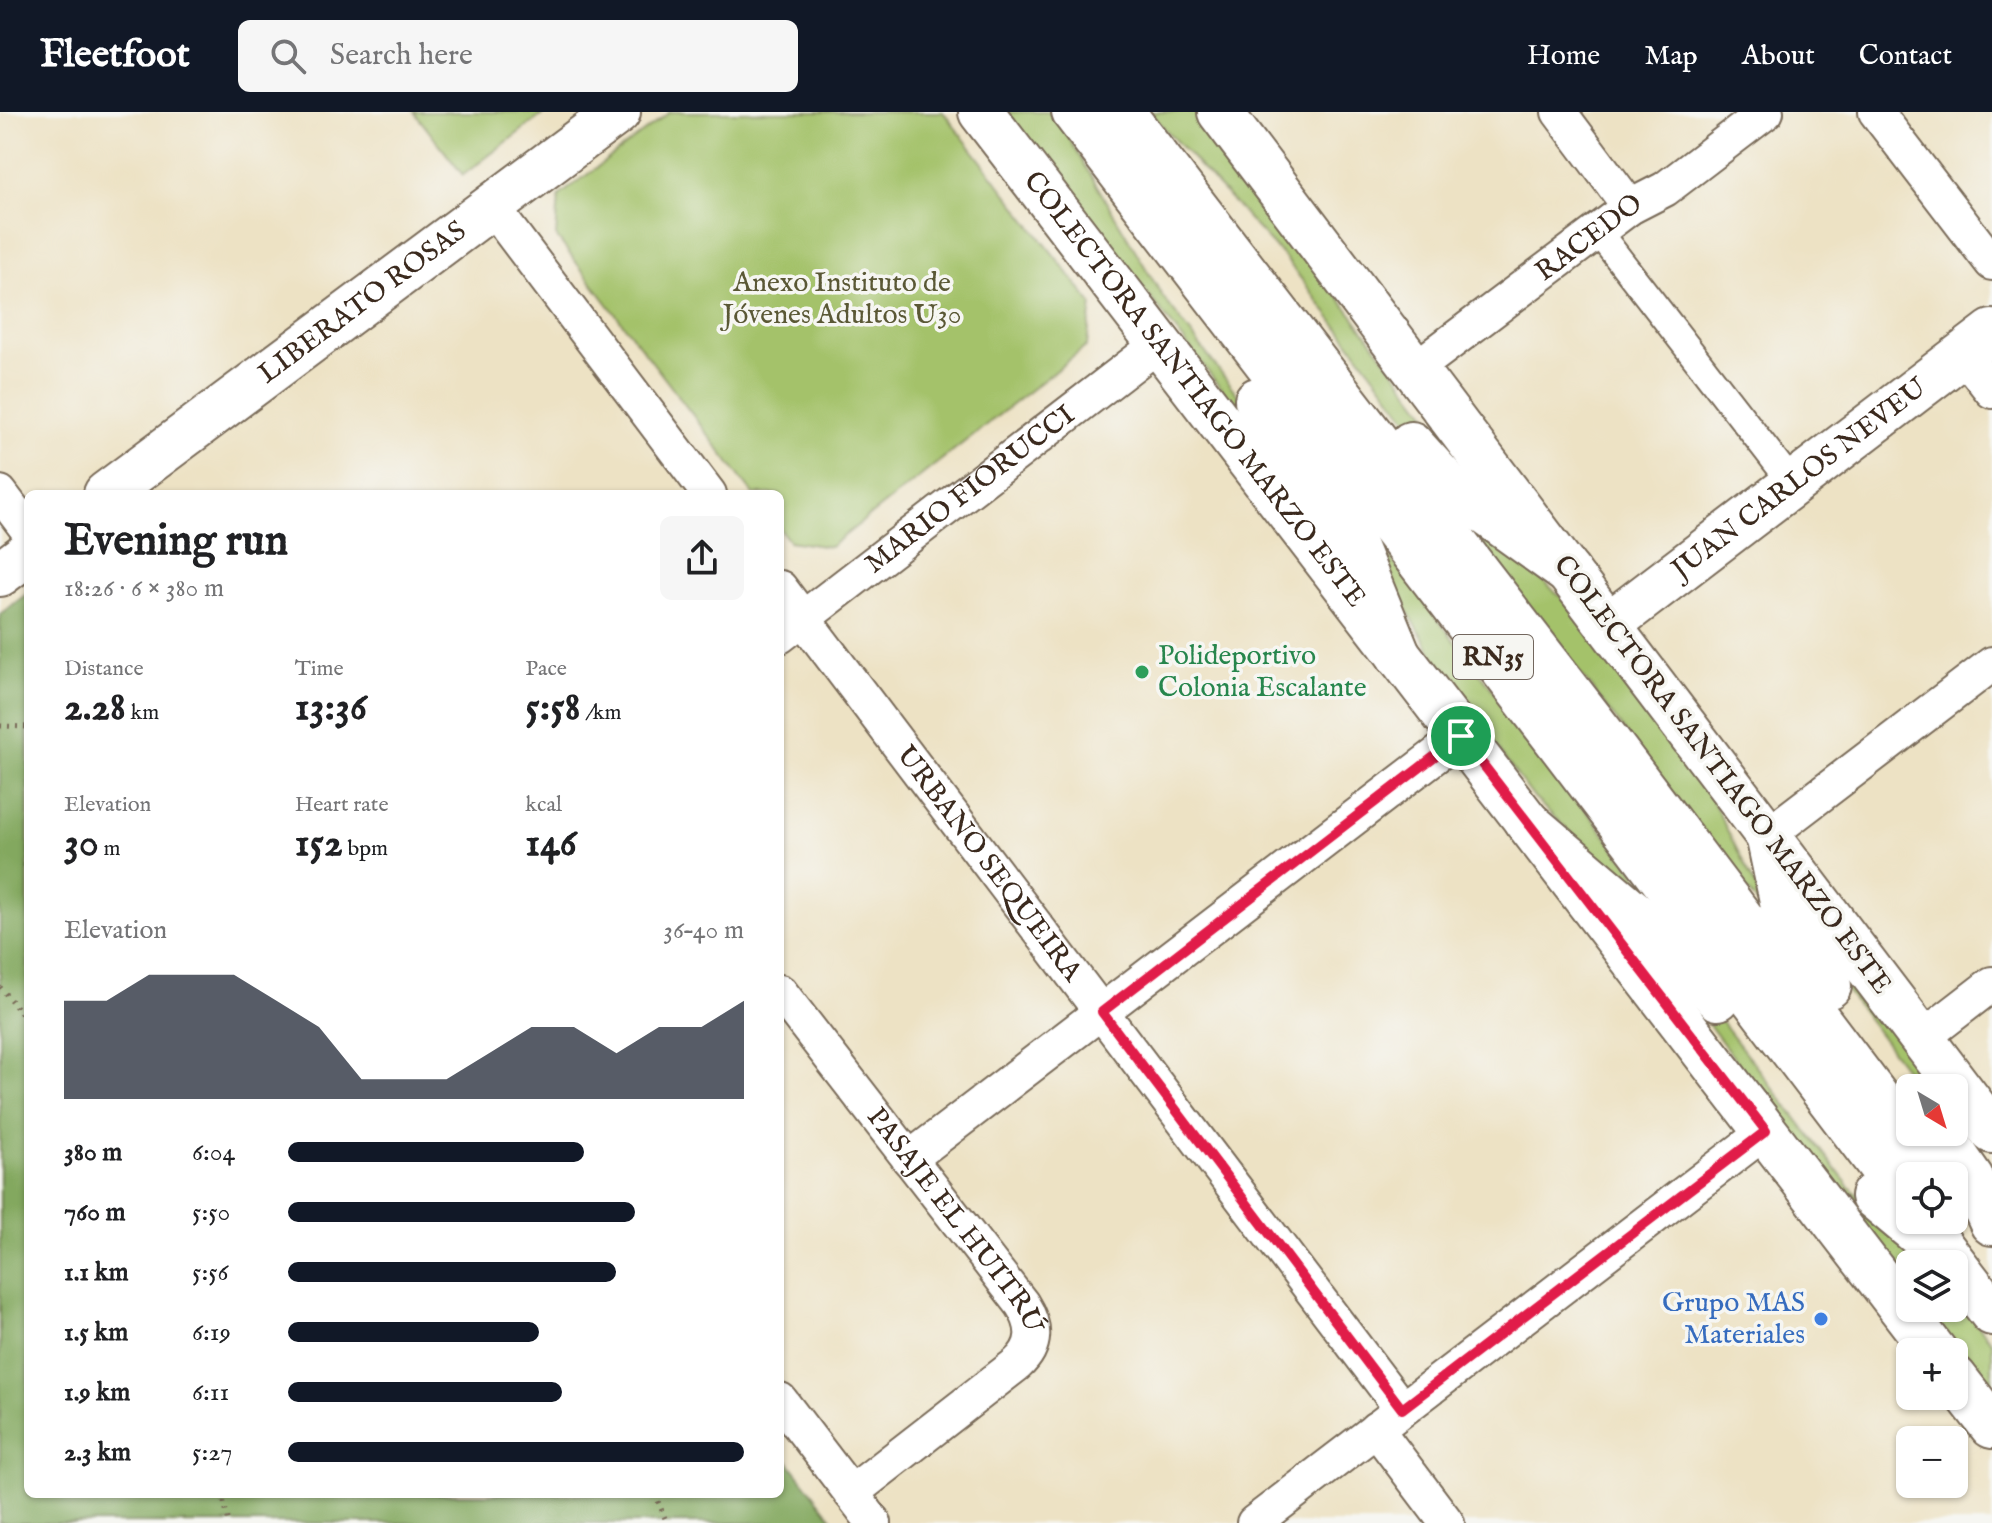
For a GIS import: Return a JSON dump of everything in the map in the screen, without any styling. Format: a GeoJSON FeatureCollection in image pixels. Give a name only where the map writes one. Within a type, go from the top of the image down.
{"type":"FeatureCollection","features":[{"type":"Feature","properties":{"kind":"main road","name":"LIBERATO ROSAS"},"geometry":{"type":"LineString","coordinates":[[111,490],[618,112]]}},
{"type":"Feature","properties":{"kind":"main road","name":"COLECTORA SANTIAGO MARZO ESTE"},"geometry":{"type":"LineString","coordinates":[[981,112],[1924,1338]]}},
{"type":"Feature","properties":{"kind":"main road"},"geometry":{"type":"LineString","coordinates":[[1074,112],[1182,300],[1335,506],[1352,538],[1399,656]]}},
{"type":"Feature","properties":{"kind":"main road","name":"RN35"},"geometry":{"type":"LineString","coordinates":[[1074,112],[1896,1187]]}},
{"type":"Feature","properties":{"kind":"main road"},"geometry":{"type":"LineString","coordinates":[[1122,112],[1275,268],[1441,479],[1569,573]]}},
{"type":"Feature","properties":{"kind":"main road","name":"RN35"},"geometry":{"type":"LineString","coordinates":[[1122,112],[1618,755],[1925,1162]]}},
{"type":"Feature","properties":{"kind":"main road","name":"COLECTORA SANTIAGO MARZO ESTE"},"geometry":{"type":"LineString","coordinates":[[1220,112],[1992,1131]]}},
{"type":"Feature","properties":{"kind":"main road","name":"JUAN CARLOS NEVEU"},"geometry":{"type":"LineString","coordinates":[[1608,625],[1978,343]]}},
{"type":"Feature","properties":{"kind":"main road"},"geometry":{"type":"LineString","coordinates":[[0,574],[24,556]]}},
{"type":"Feature","properties":{"kind":"main road"},"geometry":{"type":"LineString","coordinates":[[1526,821],[1692,965],[1862,1185],[1973,1256]]}},
{"type":"Feature","properties":{"kind":"main road"},"geometry":{"type":"LineString","coordinates":[[1768,835],[1781,904],[1793,935],[1896,1074]]}},
{"type":"Feature","properties":{"kind":"main road"},"geometry":{"type":"LineString","coordinates":[[1949,1146],[1971,1178],[1992,1223]]}},
{"type":"Feature","properties":{"kind":"main road"},"geometry":{"type":"LineString","coordinates":[[1941,1234],[1973,1256]]}},
{"type":"Feature","properties":{"kind":"main road"},"geometry":{"type":"LineString","coordinates":[[1966,1234],[1992,1313]]}},
{"type":"Feature","properties":{"kind":"main road"},"geometry":{"type":"LineString","coordinates":[[1968,1395],[1992,1426]]}},
{"type":"Feature","properties":{"kind":"street"},"geometry":{"type":"LineString","coordinates":[[1559,112],[1630,207]]}},
{"type":"Feature","properties":{"kind":"street","name":"RACEDO"},"geometry":{"type":"LineString","coordinates":[[1415,369],[1630,207],[1665,189],[1766,112]]}},
{"type":"Feature","properties":{"kind":"street"},"geometry":{"type":"LineString","coordinates":[[1876,112],[1992,263]]}},
{"type":"Feature","properties":{"kind":"street"},"geometry":{"type":"LineString","coordinates":[[492,207],[706,490]]}},
{"type":"Feature","properties":{"kind":"street"},"geometry":{"type":"LineString","coordinates":[[1598,232],[1793,484]]}},
{"type":"Feature","properties":{"kind":"street"},"geometry":{"type":"LineString","coordinates":[[1978,343],[1992,391]]}},
{"type":"Feature","properties":{"kind":"street","name":"MARIO FIORUCCI"},"geometry":{"type":"LineString","coordinates":[[791,627],[1159,344]]}},
{"type":"Feature","properties":{"kind":"street"},"geometry":{"type":"LineString","coordinates":[[0,493],[24,525]]}},
{"type":"Feature","properties":{"kind":"street","name":"URBANO SEQUEIRA"},"geometry":{"type":"LineString","coordinates":[[784,602],[791,627],[1102,1012],[1389,1419],[1447,1523]]}},
{"type":"Feature","properties":{"kind":"street"},"geometry":{"type":"LineString","coordinates":[[1768,835],[1992,664]]}},
{"type":"Feature","properties":{"kind":"street"},"geometry":{"type":"LineString","coordinates":[[909,1159],[1461,736]]}},
{"type":"Feature","properties":{"kind":"street"},"geometry":{"type":"LineString","coordinates":[[1922,1038],[1992,984]]}},
{"type":"Feature","properties":{"kind":"street","name":"PASAJE EL HUITRÚ"},"geometry":{"type":"LineString","coordinates":[[784,997],[1022,1304],[1032,1326],[1029,1351],[1017,1364],[851,1493]]}},
{"type":"Feature","properties":{"kind":"street"},"geometry":{"type":"LineString","coordinates":[[1254,1523],[1766,1131]]}},
{"type":"Feature","properties":{"kind":"street"},"geometry":{"type":"LineString","coordinates":[[784,1405],[874,1523]]}},
{"type":"Feature","properties":{"kind":"path"},"geometry":{"type":"LineString","coordinates":[[0,726],[24,727]]}},
{"type":"Feature","properties":{"kind":"path"},"geometry":{"type":"LineString","coordinates":[[0,987],[24,1017]]}},
{"type":"Feature","properties":{"kind":"path"},"geometry":{"type":"LineString","coordinates":[[223,1498],[229,1523]]}},
{"type":"Feature","properties":{"kind":"path"},"geometry":{"type":"LineString","coordinates":[[657,1498],[667,1523]]}},
{"type":"Feature","properties":{"kind":"green space"},"geometry":{"type":"Polygon","coordinates":[[[414,112],[546,112],[463,175],[414,112]]]}},
{"type":"Feature","properties":{"kind":"green space","name":"Anexo Instituto de Jóvenes Adultos U30"},"geometry":{"type":"Polygon","coordinates":[[[670,112],[943,112],[1092,304],[1087,346],[830,547],[789,541],[784,534],[784,490],[750,490],[556,236],[559,196],[670,112]]]}},
{"type":"Feature","properties":{"kind":"green space"},"geometry":{"type":"Polygon","coordinates":[[[1006,112],[1052,112],[1055,115],[1163,297],[1295,470],[1328,526],[1006,112]]]}},
{"type":"Feature","properties":{"kind":"green space"},"geometry":{"type":"Polygon","coordinates":[[[1149,112],[1199,112],[1482,487],[1420,435],[1285,258],[1149,112]]]}},
{"type":"Feature","properties":{"kind":"green space"},"geometry":{"type":"Polygon","coordinates":[[[1461,509],[1568,603],[1702,780],[1765,905],[1763,910],[1456,513],[1461,509]]]}},
{"type":"Feature","properties":{"kind":"green space"},"geometry":{"type":"Polygon","coordinates":[[[1359,518],[1673,922],[1671,927],[1534,798],[1454,691],[1357,524],[1359,518]]]}},
{"type":"Feature","properties":{"kind":"green space"},"geometry":{"type":"Polygon","coordinates":[[[24,596],[24,1498],[784,1498],[784,1456],[836,1523],[0,1523],[0,614],[24,596]]]}},
{"type":"Feature","properties":{"kind":"green space"},"geometry":{"type":"Polygon","coordinates":[[[1791,897],[1929,1074],[1909,1074],[1820,956],[1791,897]]]}},
{"type":"Feature","properties":{"kind":"green space"},"geometry":{"type":"Polygon","coordinates":[[[1643,937],[1706,1002],[1849,1186],[1910,1250],[1896,1250],[1896,1273],[1643,937]]]}},
{"type":"Feature","properties":{"kind":"green space"},"geometry":{"type":"Polygon","coordinates":[[[1968,1313],[1992,1342],[1992,1400],[1968,1368],[1968,1338],[1945,1338],[1933,1322],[1968,1322],[1968,1313]]]}},
{"type":"Feature","properties":{"kind":"place","name":"Polideportivo Colonia Escalante"},"geometry":{"type":"Point","coordinates":[1142,672]}},
{"type":"Feature","properties":{"kind":"place","name":"Grupo MAS Materiales"},"geometry":{"type":"Point","coordinates":[1821,1319]}},
{"type":"Feature","properties":{"kind":"route"},"geometry":{"type":"LineString","coordinates":[[1461,736],[1766,1131],[1402,1409],[1102,1012],[1461,736]]}}]}
